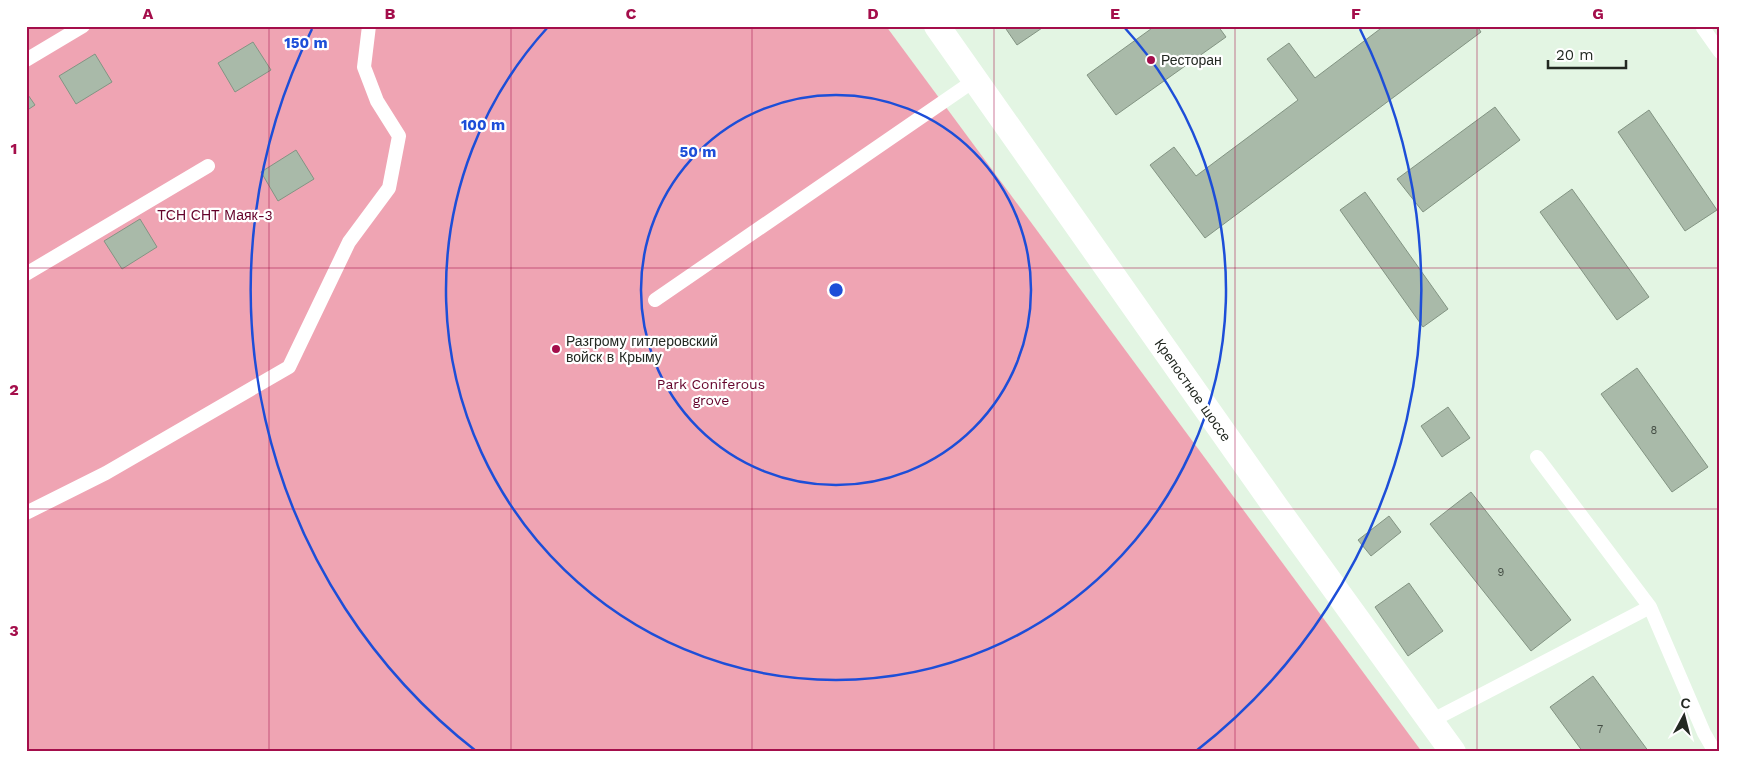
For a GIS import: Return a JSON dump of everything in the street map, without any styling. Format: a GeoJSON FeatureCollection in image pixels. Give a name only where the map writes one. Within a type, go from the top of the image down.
{"type":"FeatureCollection","features":[{"type":"Feature","properties":{"kind":"street","name":"Крепостное шоссе"},"geometry":{"type":"LineString","coordinates":[[937,26],[1274,506],[1453,752]]}},
{"type":"Feature","properties":{"kind":"lane"},"geometry":{"type":"LineString","coordinates":[[26,60],[83,26]]}},
{"type":"Feature","properties":{"kind":"lane"},"geometry":{"type":"LineString","coordinates":[[26,513],[106,473],[289,367],[349,242],[389,188],[399,136],[377,101],[364,67],[369,26]]}},
{"type":"Feature","properties":{"kind":"lane"},"geometry":{"type":"LineString","coordinates":[[1704,26],[1720,52]]}},
{"type":"Feature","properties":{"kind":"lane"},"geometry":{"type":"LineString","coordinates":[[655,300],[975,80]]}},
{"type":"Feature","properties":{"kind":"lane"},"geometry":{"type":"LineString","coordinates":[[26,274],[208,166]]}},
{"type":"Feature","properties":{"kind":"lane"},"geometry":{"type":"LineString","coordinates":[[1537,457],[1650,607],[1704,732],[1716,752]]}},
{"type":"Feature","properties":{"kind":"lane"},"geometry":{"type":"LineString","coordinates":[[1432,721],[1650,607]]}},
{"type":"Feature","properties":{"kind":"green space","name":"Park Coniferous grove"},"geometry":{"type":"Polygon","coordinates":[[[26,26],[886,26],[1422,752],[26,752],[26,26]]]}},
{"type":"Feature","properties":{"kind":"building"},"geometry":{"type":"Polygon","coordinates":[[[1004,26],[1045,26],[1017,45],[1004,26]]]}},
{"type":"Feature","properties":{"kind":"building"},"geometry":{"type":"Polygon","coordinates":[[[1155,26],[1218,26],[1226,37],[1116,115],[1087,75],[1155,26]]]}},
{"type":"Feature","properties":{"kind":"building"},"geometry":{"type":"Polygon","coordinates":[[[1384,26],[1477,26],[1481,32],[1205,238],[1150,165],[1174,147],[1196,176],[1298,100],[1267,59],[1289,43],[1315,78],[1384,26]]]}},
{"type":"Feature","properties":{"kind":"building"},"geometry":{"type":"Polygon","coordinates":[[[253,42],[271,70],[235,92],[218,63],[253,42]]]}},
{"type":"Feature","properties":{"kind":"building"},"geometry":{"type":"Polygon","coordinates":[[[95,54],[112,82],[76,104],[59,76],[95,54]]]}},
{"type":"Feature","properties":{"kind":"building"},"geometry":{"type":"Polygon","coordinates":[[[26,92],[35,105],[26,111],[26,92]]]}},
{"type":"Feature","properties":{"kind":"building"},"geometry":{"type":"Polygon","coordinates":[[[1495,107],[1520,140],[1423,212],[1397,179],[1495,107]]]}},
{"type":"Feature","properties":{"kind":"building"},"geometry":{"type":"Polygon","coordinates":[[[1649,110],[1717,210],[1685,231],[1618,132],[1649,110]]]}},
{"type":"Feature","properties":{"kind":"building"},"geometry":{"type":"Polygon","coordinates":[[[296,150],[314,179],[278,201],[261,172],[296,150]]]}},
{"type":"Feature","properties":{"kind":"building"},"geometry":{"type":"Polygon","coordinates":[[[1572,189],[1649,297],[1617,320],[1540,212],[1572,189]]]}},
{"type":"Feature","properties":{"kind":"building"},"geometry":{"type":"Polygon","coordinates":[[[1365,192],[1448,309],[1423,327],[1340,210],[1365,192]]]}},
{"type":"Feature","properties":{"kind":"building"},"geometry":{"type":"Polygon","coordinates":[[[140,219],[157,247],[122,269],[104,241],[140,219]]]}},
{"type":"Feature","properties":{"kind":"building"},"geometry":{"type":"Polygon","coordinates":[[[1637,368],[1708,467],[1672,492],[1601,394],[1637,368]]]}},
{"type":"Feature","properties":{"kind":"building"},"geometry":{"type":"Polygon","coordinates":[[[1448,407],[1470,438],[1442,457],[1421,426],[1448,407]]]}},
{"type":"Feature","properties":{"kind":"building"},"geometry":{"type":"Polygon","coordinates":[[[1471,492],[1571,620],[1531,651],[1430,524],[1471,492]]]}},
{"type":"Feature","properties":{"kind":"building"},"geometry":{"type":"Polygon","coordinates":[[[1389,516],[1401,532],[1371,556],[1358,540],[1389,516]]]}},
{"type":"Feature","properties":{"kind":"building"},"geometry":{"type":"Polygon","coordinates":[[[1409,583],[1443,631],[1408,656],[1375,607],[1409,583]]]}},
{"type":"Feature","properties":{"kind":"building"},"geometry":{"type":"Polygon","coordinates":[[[1593,676],[1649,752],[1583,752],[1550,707],[1593,676]]]}},
{"type":"Feature","properties":{"kind":"place","name":"Ресторан"},"geometry":{"type":"Point","coordinates":[1151,60]}},
{"type":"Feature","properties":{"kind":"place","name":"Разгрому гитлеровский войск в Крыму"},"geometry":{"type":"Point","coordinates":[556,349]}},
{"type":"Feature","properties":{"kind":"park label","name":"ТСН СНТ Маяк-3"},"geometry":{"type":"Point","coordinates":[215,215]}}]}
